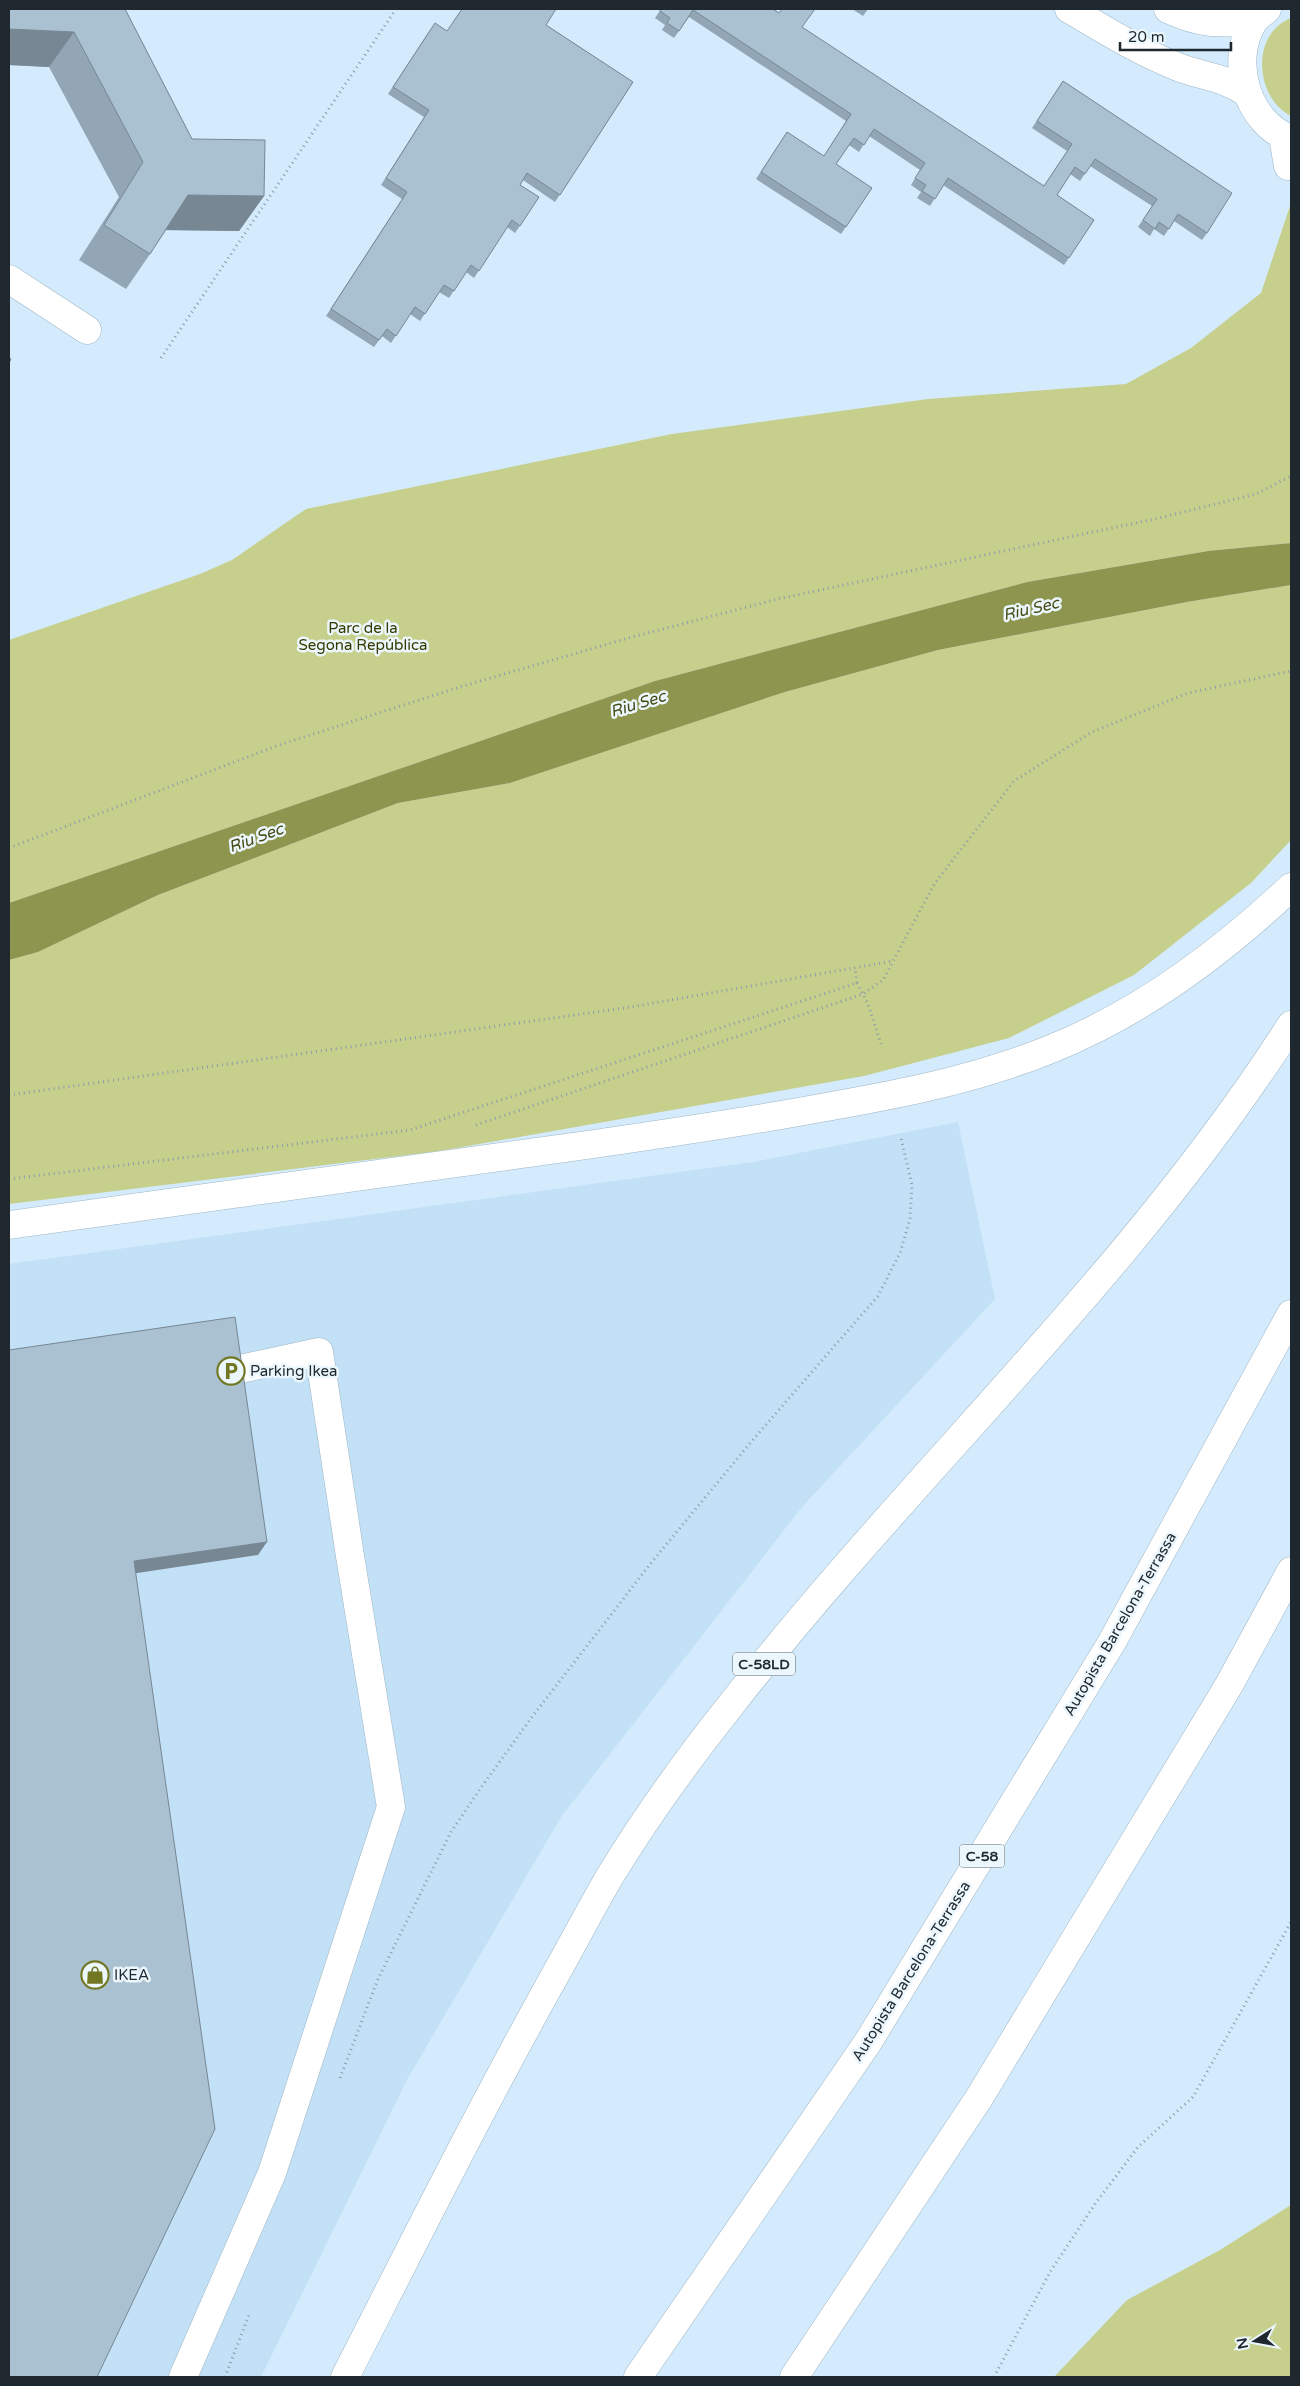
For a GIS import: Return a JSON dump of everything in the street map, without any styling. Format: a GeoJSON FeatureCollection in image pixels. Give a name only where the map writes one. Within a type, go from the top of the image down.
{"type":"FeatureCollection","features":[{"type":"Feature","properties":{"kind":"main road"},"geometry":{"type":"LineString","coordinates":[[1069,9],[1152,56],[1181,68],[1232,83],[1246,93]]}},
{"type":"Feature","properties":{"kind":"main road"},"geometry":{"type":"LineString","coordinates":[[1168,9],[1187,18],[1212,24],[1260,15]]}},
{"type":"Feature","properties":{"kind":"main road"},"geometry":{"type":"LineString","coordinates":[[1260,15],[1246,38],[1242,56],[1246,93],[1255,110],[1287,138],[1288,166]]}},
{"type":"Feature","properties":{"kind":"main road"},"geometry":{"type":"LineString","coordinates":[[9,279],[88,330]]}},
{"type":"Feature","properties":{"kind":"main road"},"geometry":{"type":"LineString","coordinates":[[9,1225],[701,1129],[892,1096],[978,1076],[1053,1048],[1116,1018],[1186,975],[1249,926],[1291,887]]}},
{"type":"Feature","properties":{"kind":"main road","name":"C-58LD"},"geometry":{"type":"LineString","coordinates":[[345,2377],[497,2080],[611,1876],[648,1819],[729,1706],[819,1597],[1095,1285],[1185,1176],[1266,1064],[1291,1025]]}},
{"type":"Feature","properties":{"kind":"main road","name":"Autopista Barcelona-Terrassa"},"geometry":{"type":"LineString","coordinates":[[638,2377],[868,2042],[1112,1642],[1291,1314]]}},
{"type":"Feature","properties":{"kind":"main road"},"geometry":{"type":"LineString","coordinates":[[182,2377],[272,2173],[391,1807],[319,1352],[231,1371]]}},
{"type":"Feature","properties":{"kind":"main road"},"geometry":{"type":"LineString","coordinates":[[794,2377],[979,2098],[1229,1686],[1291,1571]]}},
{"type":"Feature","properties":{"kind":"path"},"geometry":{"type":"LineString","coordinates":[[161,358],[396,9]]}},
{"type":"Feature","properties":{"kind":"path"},"geometry":{"type":"LineString","coordinates":[[9,848],[279,745],[520,670],[778,599],[1159,518],[1256,494],[1291,476]]}},
{"type":"Feature","properties":{"kind":"path"},"geometry":{"type":"LineString","coordinates":[[472,1126],[863,994],[883,980],[935,884],[1014,781],[1092,732],[1188,693],[1291,671]]}},
{"type":"Feature","properties":{"kind":"path"},"geometry":{"type":"LineString","coordinates":[[9,1096],[631,1007],[893,961]]}},
{"type":"Feature","properties":{"kind":"path"},"geometry":{"type":"LineString","coordinates":[[855,969],[857,984],[868,1004],[881,1044]]}},
{"type":"Feature","properties":{"kind":"path"},"geometry":{"type":"LineString","coordinates":[[9,1179],[410,1130],[857,984]]}},
{"type":"Feature","properties":{"kind":"path"},"geometry":{"type":"LineString","coordinates":[[340,2080],[378,1979],[451,1832],[480,1789],[532,1717],[651,1563],[751,1442],[878,1296],[900,1253],[910,1219],[912,1186],[901,1138]]}},
{"type":"Feature","properties":{"kind":"path"},"geometry":{"type":"LineString","coordinates":[[994,2377],[1050,2272],[1095,2204],[1138,2147],[1193,2097],[1291,1922]]}},
{"type":"Feature","properties":{"kind":"path"},"geometry":{"type":"LineString","coordinates":[[225,2377],[253,2306]]}},
{"type":"Feature","properties":{"kind":"shaded area"},"geometry":{"type":"Polygon","coordinates":[[[958,1122],[995,1299],[802,1507],[561,1817],[408,2078],[261,2377],[9,2377],[9,1264],[753,1162],[958,1122]]]}},
{"type":"Feature","properties":{"kind":"green space"},"geometry":{"type":"Polygon","coordinates":[[[1291,18],[1291,116],[1279,107],[1270,95],[1264,81],[1262,66],[1263,51],[1269,38],[1278,26],[1291,18]]]}},
{"type":"Feature","properties":{"kind":"green space","name":"Parc de la Segona República"},"geometry":{"type":"Polygon","coordinates":[[[1291,203],[1291,543],[1208,551],[1027,582],[655,681],[9,903],[9,640],[200,574],[232,560],[306,509],[672,434],[928,399],[1126,384],[1191,348],[1261,293],[1291,203]]]}},
{"type":"Feature","properties":{"kind":"green space"},"geometry":{"type":"Polygon","coordinates":[[[1291,585],[1291,840],[1251,883],[1134,975],[1009,1038],[864,1076],[440,1151],[9,1204],[9,960],[38,952],[158,895],[398,803],[510,783],[785,692],[938,650],[1187,602],[1291,585]]]}},
{"type":"Feature","properties":{"kind":"green space"},"geometry":{"type":"Polygon","coordinates":[[[1291,2205],[1291,2377],[1054,2377],[1127,2300],[1220,2250],[1291,2205]]]}},
{"type":"Feature","properties":{"kind":"water","name":"Riu Sec"},"geometry":{"type":"Polygon","coordinates":[[[1291,543],[1291,585],[1187,602],[938,650],[785,692],[510,783],[398,803],[158,895],[38,952],[9,960],[9,903],[655,681],[1027,582],[1208,551],[1291,543]]]}},
{"type":"Feature","properties":{"kind":"building"},"geometry":{"type":"Polygon","coordinates":[[[9,9],[125,9],[192,139],[265,140],[264,196],[188,195],[150,254],[104,225],[143,162],[74,32],[9,29],[9,9]]]}},
{"type":"Feature","properties":{"kind":"building"},"geometry":{"type":"Polygon","coordinates":[[[462,9],[556,9],[546,25],[633,82],[560,195],[527,173],[520,185],[539,197],[520,226],[512,220],[479,271],[471,265],[454,291],[444,285],[425,314],[415,307],[396,336],[387,329],[379,340],[331,309],[407,192],[386,178],[429,110],[393,87],[435,23],[447,31],[462,9]]]}},
{"type":"Feature","properties":{"kind":"building"},"geometry":{"type":"Polygon","coordinates":[[[661,9],[773,9],[779,13],[782,9],[815,9],[802,27],[1044,186],[1072,144],[1037,121],[1063,81],[1232,193],[1207,233],[1178,214],[1169,229],[1159,222],[1155,229],[1143,220],[1157,199],[1095,159],[1085,174],[1075,167],[1057,195],[1094,220],[1069,258],[948,178],[935,199],[922,191],[926,185],[915,178],[925,163],[874,129],[864,145],[854,138],[836,164],[872,188],[846,227],[761,172],[787,132],[824,156],[851,114],[693,10],[679,31],[667,23],[670,18],[660,11],[661,9]]]}},
{"type":"Feature","properties":{"kind":"building","name":"IKEA"},"geometry":{"type":"Polygon","coordinates":[[[235,1317],[267,1542],[134,1561],[215,2129],[97,2377],[9,2377],[9,1350],[235,1317]]]}},
{"type":"Feature","properties":{"kind":"place","name":"Parking Ikea"},"geometry":{"type":"Point","coordinates":[231,1371]}},
{"type":"Feature","properties":{"kind":"place","name":"IKEA"},"geometry":{"type":"Point","coordinates":[95,1975]}}]}
